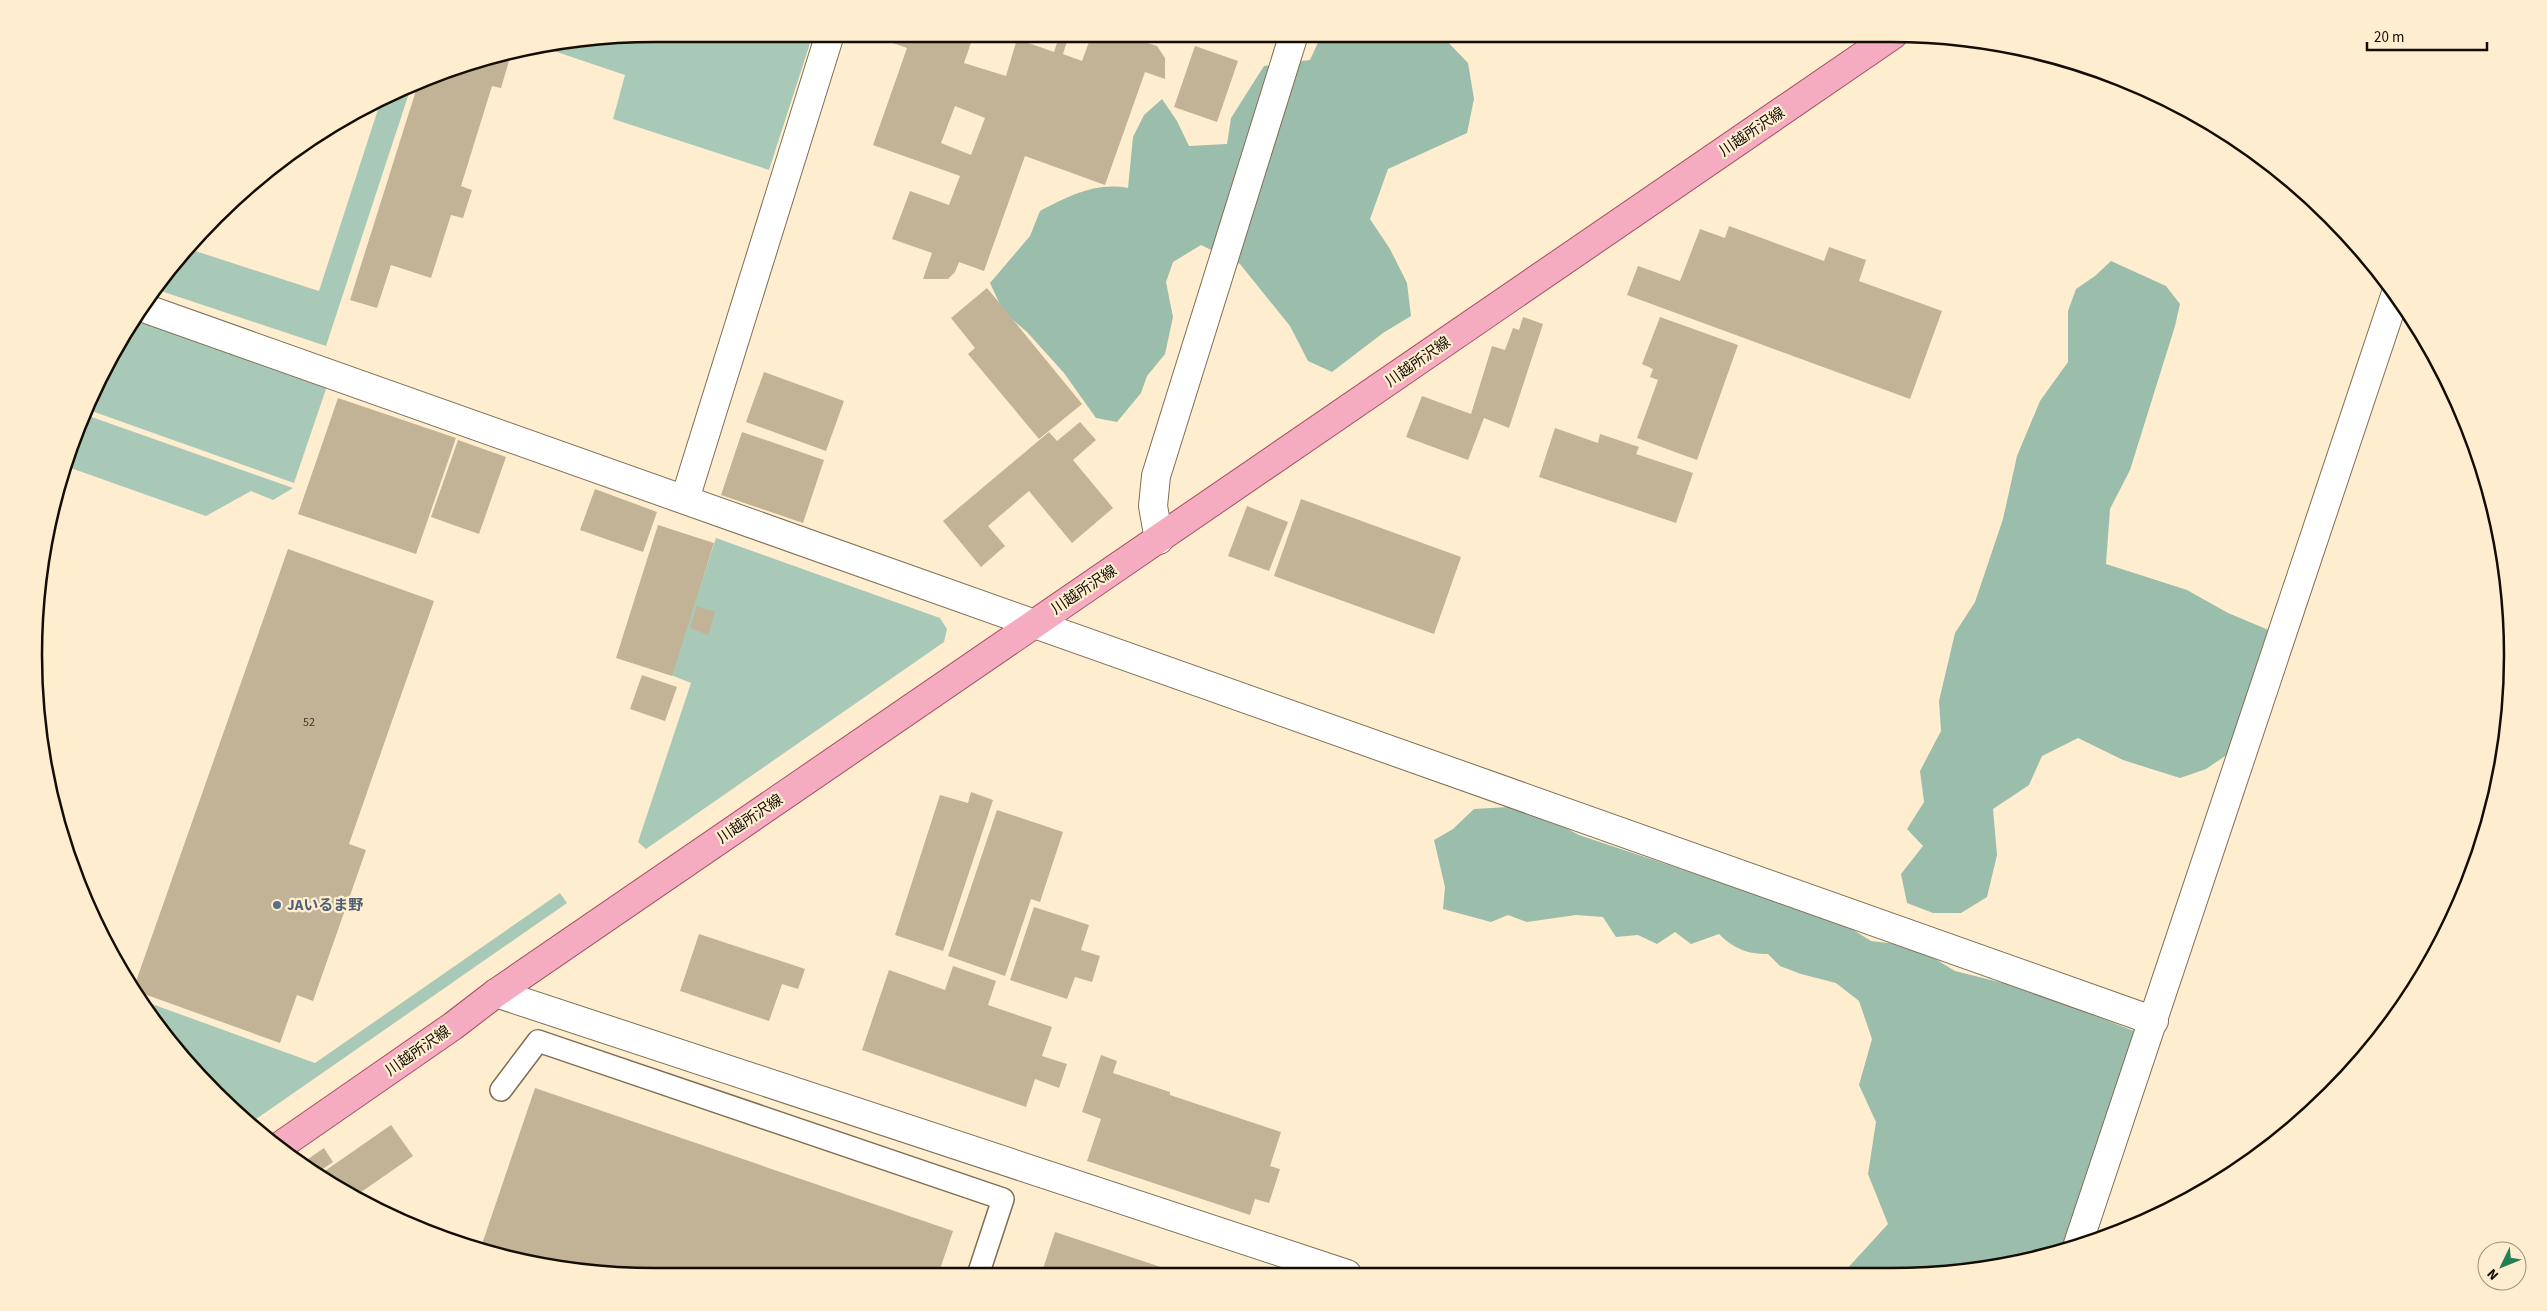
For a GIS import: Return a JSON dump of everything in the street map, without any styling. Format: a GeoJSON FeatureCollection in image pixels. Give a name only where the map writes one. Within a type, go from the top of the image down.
{"type":"FeatureCollection","features":[{"type":"Feature","properties":{"kind":"main road","name":"川越所沢線"},"geometry":{"type":"LineString","coordinates":[[284,1143],[453,1026],[496,993],[1883,42]]}},
{"type":"Feature","properties":{"kind":"street"},"geometry":{"type":"LineString","coordinates":[[685,499],[828,42]]}},
{"type":"Feature","properties":{"kind":"street"},"geometry":{"type":"LineString","coordinates":[[1159,540],[1153,506],[1156,476],[1292,42]]}},
{"type":"Feature","properties":{"kind":"street"},"geometry":{"type":"LineString","coordinates":[[2080,1239],[2393,303]]}},
{"type":"Feature","properties":{"kind":"street"},"geometry":{"type":"LineString","coordinates":[[149,310],[2154,1021]]}},
{"type":"Feature","properties":{"kind":"street"},"geometry":{"type":"LineString","coordinates":[[496,993],[1329,1268]]}},
{"type":"Feature","properties":{"kind":"lane"},"geometry":{"type":"LineString","coordinates":[[501,1090],[538,1041],[1003,1199],[980,1268]]}},
{"type":"Feature","properties":{"kind":"green space"},"geometry":{"type":"Polygon","coordinates":[[[656,42],[810,42],[769,170],[613,119],[625,75],[554,51],[615,44],[656,42]]]}},
{"type":"Feature","properties":{"kind":"green space"},"geometry":{"type":"Polygon","coordinates":[[[1318,42],[1448,42],[1468,63],[1474,99],[1467,133],[1388,169],[1370,219],[1390,249],[1407,283],[1411,316],[1383,333],[1332,372],[1308,361],[1290,326],[1240,264],[1201,245],[1173,262],[1166,282],[1173,317],[1165,354],[1147,376],[1141,393],[1117,422],[1096,418],[1064,373],[1027,332],[1003,311],[990,283],[1030,236],[1040,211],[1061,200],[1093,189],[1104,187],[1128,188],[1133,137],[1144,115],[1162,99],[1177,121],[1189,146],[1227,144],[1231,118],[1264,66],[1310,60],[1318,42]]]}},
{"type":"Feature","properties":{"kind":"green space"},"geometry":{"type":"Polygon","coordinates":[[[408,95],[326,346],[162,291],[195,251],[319,291],[378,109],[408,95]]]}},
{"type":"Feature","properties":{"kind":"green space"},"geometry":{"type":"Polygon","coordinates":[[[2111,261],[2166,286],[2180,304],[2175,326],[2130,470],[2110,509],[2106,564],[2187,590],[2228,613],[2271,631],[2231,752],[2206,769],[2180,778],[2123,760],[2078,738],[2042,756],[2029,785],[1993,809],[1997,855],[1987,897],[1961,913],[1933,913],[1907,903],[1901,874],[1923,846],[1907,829],[1924,802],[1920,771],[1941,731],[1939,701],[1955,633],[1975,602],[2003,519],[2017,456],[2040,401],[2068,362],[2068,311],[2076,289],[2095,276],[2111,261]]]}},
{"type":"Feature","properties":{"kind":"green space"},"geometry":{"type":"Polygon","coordinates":[[[143,319],[327,386],[294,483],[93,412],[106,384],[143,319]]]}},
{"type":"Feature","properties":{"kind":"green space"},"geometry":{"type":"Polygon","coordinates":[[[91,417],[293,488],[273,500],[251,491],[206,516],[72,468],[91,417]]]}},
{"type":"Feature","properties":{"kind":"green space"},"geometry":{"type":"Polygon","coordinates":[[[716,538],[940,618],[947,629],[944,642],[646,849],[638,842],[691,683],[671,675],[716,538]]]}},
{"type":"Feature","properties":{"kind":"green space"},"geometry":{"type":"Polygon","coordinates":[[[1509,807],[1547,818],[1579,835],[1842,923],[1871,941],[1914,946],[1955,971],[2027,989],[2139,1033],[2065,1243],[2011,1257],[1972,1263],[1932,1267],[1848,1268],[1888,1224],[1868,1174],[1876,1122],[1859,1085],[1872,1039],[1859,1001],[1836,983],[1801,974],[1780,966],[1768,954],[1742,950],[1719,934],[1691,944],[1675,932],[1657,944],[1638,935],[1616,937],[1603,917],[1576,915],[1527,922],[1508,915],[1491,922],[1443,909],[1445,887],[1434,840],[1453,829],[1474,809],[1509,807]]]}},
{"type":"Feature","properties":{"kind":"green space"},"geometry":{"type":"Polygon","coordinates":[[[560,893],[567,903],[255,1120],[222,1089],[195,1060],[169,1029],[151,1004],[315,1063],[560,893]]]}},
{"type":"Feature","properties":{"kind":"building"},"geometry":{"type":"Polygon","coordinates":[[[890,42],[971,42],[964,63],[1006,76],[1016,42],[1026,42],[1054,52],[1057,42],[1067,42],[1063,54],[1082,61],[1089,42],[1148,42],[1157,46],[1165,58],[1165,79],[1145,72],[1105,185],[1025,156],[984,271],[959,262],[955,272],[948,279],[923,279],[932,253],[892,239],[910,191],[949,205],[960,176],[873,145],[907,48],[890,42]],[[955,106],[941,143],[971,155],[985,118],[955,106]]]}},
{"type":"Feature","properties":{"kind":"building"},"geometry":{"type":"Polygon","coordinates":[[[1195,46],[1238,61],[1217,122],[1174,107],[1195,46]]]}},
{"type":"Feature","properties":{"kind":"building"},"geometry":{"type":"Polygon","coordinates":[[[509,61],[501,88],[492,86],[461,186],[472,190],[463,218],[451,215],[431,278],[391,265],[377,308],[350,300],[416,91],[458,75],[509,61]]]}},
{"type":"Feature","properties":{"kind":"building"},"geometry":{"type":"Polygon","coordinates":[[[1729,226],[1824,261],[1829,247],[1866,260],[1859,281],[1942,311],[1910,399],[1627,295],[1638,266],[1680,281],[1700,229],[1725,238],[1729,226]]]}},
{"type":"Feature","properties":{"kind":"building"},"geometry":{"type":"Polygon","coordinates":[[[987,288],[1082,404],[1039,439],[968,354],[975,348],[951,318],[987,288]]]}},
{"type":"Feature","properties":{"kind":"building"},"geometry":{"type":"Polygon","coordinates":[[[1523,317],[1543,324],[1509,428],[1484,418],[1468,460],[1406,437],[1422,396],[1471,414],[1492,346],[1505,350],[1513,328],[1519,330],[1523,317]]]}},
{"type":"Feature","properties":{"kind":"building"},"geometry":{"type":"Polygon","coordinates":[[[1660,317],[1738,345],[1697,460],[1637,438],[1658,380],[1650,377],[1653,369],[1642,364],[1660,317]]]}},
{"type":"Feature","properties":{"kind":"building"},"geometry":{"type":"Polygon","coordinates":[[[764,372],[844,401],[826,451],[746,422],[764,372]]]}},
{"type":"Feature","properties":{"kind":"building"},"geometry":{"type":"Polygon","coordinates":[[[338,398],[456,438],[416,554],[298,514],[338,398]]]}},
{"type":"Feature","properties":{"kind":"building"},"geometry":{"type":"Polygon","coordinates":[[[1080,422],[1096,440],[1073,460],[1113,508],[1072,543],[1029,491],[988,526],[1005,546],[981,567],[943,521],[1049,432],[1057,441],[1080,422]]]}},
{"type":"Feature","properties":{"kind":"building"},"geometry":{"type":"Polygon","coordinates":[[[1555,428],[1598,443],[1600,434],[1639,447],[1636,454],[1693,473],[1676,523],[1539,477],[1555,428]]]}},
{"type":"Feature","properties":{"kind":"building"},"geometry":{"type":"Polygon","coordinates":[[[742,432],[824,460],[803,523],[721,495],[742,432]]]}},
{"type":"Feature","properties":{"kind":"building"},"geometry":{"type":"Polygon","coordinates":[[[458,440],[506,457],[479,534],[431,517],[458,440]]]}},
{"type":"Feature","properties":{"kind":"building"},"geometry":{"type":"Polygon","coordinates":[[[595,489],[657,512],[643,552],[580,530],[595,489]]]}},
{"type":"Feature","properties":{"kind":"building"},"geometry":{"type":"Polygon","coordinates":[[[1301,499],[1461,557],[1434,634],[1274,576],[1301,499]]]}},
{"type":"Feature","properties":{"kind":"building"},"geometry":{"type":"Polygon","coordinates":[[[1247,506],[1288,522],[1269,571],[1228,556],[1247,506]]]}},
{"type":"Feature","properties":{"kind":"building"},"geometry":{"type":"Polygon","coordinates":[[[658,525],[714,543],[672,676],[616,658],[658,525]]]}},
{"type":"Feature","properties":{"kind":"building"},"geometry":{"type":"Polygon","coordinates":[[[288,549],[434,601],[349,844],[366,850],[313,1001],[297,995],[280,1043],[145,994],[136,980],[288,549]]]}},
{"type":"Feature","properties":{"kind":"building"},"geometry":{"type":"Polygon","coordinates":[[[697,606],[715,612],[708,635],[690,628],[697,606]]]}},
{"type":"Feature","properties":{"kind":"building"},"geometry":{"type":"Polygon","coordinates":[[[642,675],[677,687],[665,721],[630,709],[642,675]]]}},
{"type":"Feature","properties":{"kind":"building"},"geometry":{"type":"Polygon","coordinates":[[[971,792],[993,800],[943,951],[895,935],[940,795],[968,803],[971,792]]]}},
{"type":"Feature","properties":{"kind":"building"},"geometry":{"type":"Polygon","coordinates":[[[997,810],[1063,832],[1040,902],[1031,899],[1005,976],[948,956],[997,810]]]}},
{"type":"Feature","properties":{"kind":"building"},"geometry":{"type":"Polygon","coordinates":[[[1034,907],[1089,925],[1081,950],[1100,956],[1092,982],[1075,977],[1067,999],[1010,980],[1034,907]]]}},
{"type":"Feature","properties":{"kind":"building"},"geometry":{"type":"Polygon","coordinates":[[[699,934],[805,969],[798,989],[782,984],[769,1021],[680,991],[699,934]]]}},
{"type":"Feature","properties":{"kind":"building"},"geometry":{"type":"Polygon","coordinates":[[[953,966],[996,981],[988,1005],[1052,1027],[1042,1056],[1067,1064],[1059,1088],[1035,1079],[1026,1107],[862,1050],[889,970],[945,990],[953,966]]]}},
{"type":"Feature","properties":{"kind":"building"},"geometry":{"type":"Polygon","coordinates":[[[1101,1055],[1117,1061],[1113,1073],[1170,1092],[1170,1095],[1281,1132],[1270,1166],[1280,1169],[1269,1203],[1255,1199],[1250,1215],[1087,1161],[1101,1119],[1082,1112],[1101,1055]]]}},
{"type":"Feature","properties":{"kind":"building"},"geometry":{"type":"Polygon","coordinates":[[[535,1088],[953,1231],[940,1268],[615,1267],[536,1257],[482,1243],[535,1088]]]}},
{"type":"Feature","properties":{"kind":"building"},"geometry":{"type":"Polygon","coordinates":[[[391,1125],[413,1156],[361,1192],[325,1171],[391,1125]]]}},
{"type":"Feature","properties":{"kind":"building"},"geometry":{"type":"Polygon","coordinates":[[[324,1148],[333,1162],[322,1169],[308,1159],[324,1148]]]}},
{"type":"Feature","properties":{"kind":"building"},"geometry":{"type":"Polygon","coordinates":[[[1055,1232],[1164,1268],[1043,1268],[1055,1232]]]}},
{"type":"Feature","properties":{"kind":"place","name":"JAいるま野"},"geometry":{"type":"Point","coordinates":[277,905]}}]}
